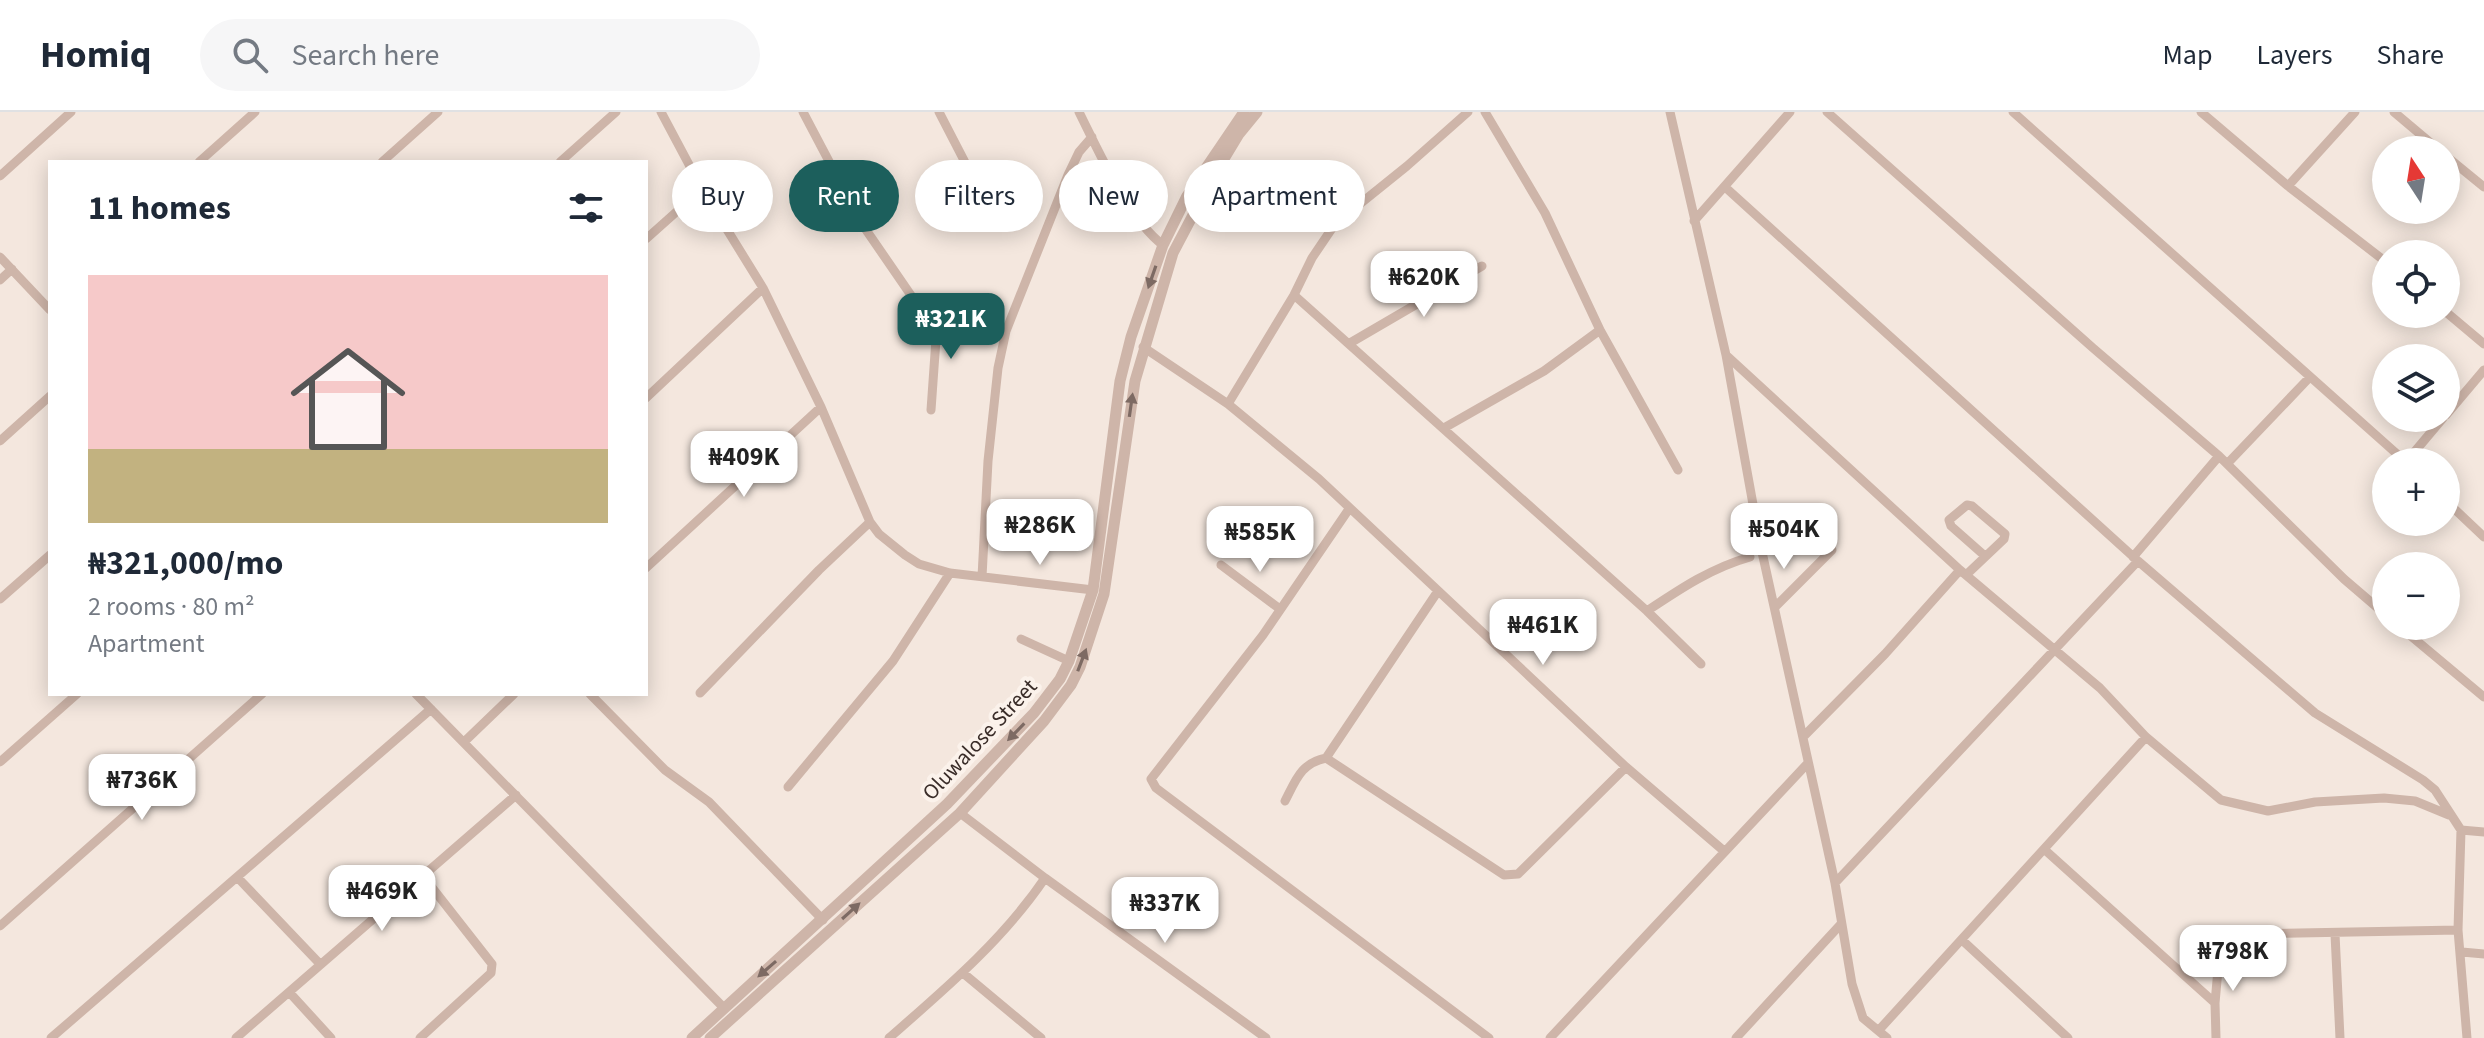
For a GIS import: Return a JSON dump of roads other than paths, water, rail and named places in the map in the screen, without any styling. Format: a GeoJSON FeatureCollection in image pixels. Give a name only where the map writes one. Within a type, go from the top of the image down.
{"type":"FeatureCollection","features":[{"type":"Feature","properties":{"kind":"street"},"geometry":{"type":"LineString","coordinates":[[0,176],[71,112]]}},
{"type":"Feature","properties":{"kind":"street"},"geometry":{"type":"LineString","coordinates":[[201,160],[255,112]]}},
{"type":"Feature","properties":{"kind":"street"},"geometry":{"type":"LineString","coordinates":[[384,160],[438,112]]}},
{"type":"Feature","properties":{"kind":"street"},"geometry":{"type":"LineString","coordinates":[[562,160],[616,112]]}},
{"type":"Feature","properties":{"kind":"street"},"geometry":{"type":"LineString","coordinates":[[661,112],[687,160]]}},
{"type":"Feature","properties":{"kind":"street"},"geometry":{"type":"LineString","coordinates":[[803,112],[862,224],[917,304],[1006,331]]}},
{"type":"Feature","properties":{"kind":"street"},"geometry":{"type":"LineString","coordinates":[[939,112],[964,160]]}},
{"type":"Feature","properties":{"kind":"street"},"geometry":{"type":"LineString","coordinates":[[1079,112],[1137,217],[1153,238],[1163,245]]}},
{"type":"Feature","properties":{"kind":"street","name":"Oluwalose Street"},"geometry":{"type":"LineString","coordinates":[[710,1038],[799,949],[823,920],[958,792],[1034,713],[1060,679],[1093,590],[1120,381],[1131,337],[1163,245],[1187,196],[1244,112]]}},
{"type":"Feature","properties":{"kind":"street","name":"Oluwalose Street"},"geometry":{"type":"LineString","coordinates":[[692,1038],[723,1007],[799,949],[960,813],[1044,721],[1071,685],[1104,594],[1135,381],[1173,253],[1213,177],[1239,134],[1257,112]]}},
{"type":"Feature","properties":{"kind":"street"},"geometry":{"type":"LineString","coordinates":[[1228,404],[1335,224],[1468,112]]}},
{"type":"Feature","properties":{"kind":"street"},"geometry":{"type":"LineString","coordinates":[[1485,112],[1545,213],[1600,330],[1678,470]]}},
{"type":"Feature","properties":{"kind":"street"},"geometry":{"type":"LineString","coordinates":[[1670,112],[1726,355],[1760,543],[1835,883],[1852,984],[1863,1018],[1887,1038]]}},
{"type":"Feature","properties":{"kind":"street"},"geometry":{"type":"LineString","coordinates":[[1694,221],[1790,112]]}},
{"type":"Feature","properties":{"kind":"street"},"geometry":{"type":"LineString","coordinates":[[1827,112],[2219,456],[2372,603]]}},
{"type":"Feature","properties":{"kind":"street"},"geometry":{"type":"LineString","coordinates":[[2013,112],[2406,462],[2431,432]]}},
{"type":"Feature","properties":{"kind":"street"},"geometry":{"type":"LineString","coordinates":[[2201,112],[2288,186],[2372,251]]}},
{"type":"Feature","properties":{"kind":"street"},"geometry":{"type":"LineString","coordinates":[[2288,186],[2355,112]]}},
{"type":"Feature","properties":{"kind":"street"},"geometry":{"type":"LineString","coordinates":[[2394,112],[2422,136]]}},
{"type":"Feature","properties":{"kind":"street"},"geometry":{"type":"LineString","coordinates":[[982,577],[988,461],[998,368],[1006,331],[1068,175],[1079,152],[1092,137]]}},
{"type":"Feature","properties":{"kind":"street"},"geometry":{"type":"LineString","coordinates":[[2460,167],[2484,187]]}},
{"type":"Feature","properties":{"kind":"street"},"geometry":{"type":"LineString","coordinates":[[1725,187],[2135,559],[2315,713],[2435,790],[2461,830],[2458,930],[2467,1038]]}},
{"type":"Feature","properties":{"kind":"street"},"geometry":{"type":"LineString","coordinates":[[648,237],[672,216]]}},
{"type":"Feature","properties":{"kind":"street"},"geometry":{"type":"LineString","coordinates":[[728,232],[763,288],[821,407],[870,522],[919,564],[950,573],[1093,590]]}},
{"type":"Feature","properties":{"kind":"street"},"geometry":{"type":"LineString","coordinates":[[0,257],[46,298]]}},
{"type":"Feature","properties":{"kind":"street"},"geometry":{"type":"LineString","coordinates":[[1350,343],[1482,266]]}},
{"type":"Feature","properties":{"kind":"street"},"geometry":{"type":"LineString","coordinates":[[0,280],[12,269]]}},
{"type":"Feature","properties":{"kind":"street"},"geometry":{"type":"LineString","coordinates":[[648,396],[763,288]]}},
{"type":"Feature","properties":{"kind":"street"},"geometry":{"type":"LineString","coordinates":[[1294,295],[1647,611],[1701,664]]}},
{"type":"Feature","properties":{"kind":"street"},"geometry":{"type":"LineString","coordinates":[[931,410],[938,311]]}},
{"type":"Feature","properties":{"kind":"street"},"geometry":{"type":"LineString","coordinates":[[2460,324],[2484,344]]}},
{"type":"Feature","properties":{"kind":"street"},"geometry":{"type":"LineString","coordinates":[[1444,428],[1544,371],[1600,330]]}},
{"type":"Feature","properties":{"kind":"street"},"geometry":{"type":"LineString","coordinates":[[1143,347],[1228,404],[1319,479],[1626,767],[1724,851]]}},
{"type":"Feature","properties":{"kind":"street"},"geometry":{"type":"LineString","coordinates":[[1726,355],[1963,572],[2100,688],[2146,737],[2221,800],[2268,811],[2315,802],[2384,798],[2415,801],[2449,815]]}},
{"type":"Feature","properties":{"kind":"street"},"geometry":{"type":"LineString","coordinates":[[2460,398],[2484,370]]}},
{"type":"Feature","properties":{"kind":"street"},"geometry":{"type":"LineString","coordinates":[[2227,464],[2309,378]]}},
{"type":"Feature","properties":{"kind":"street"},"geometry":{"type":"LineString","coordinates":[[0,441],[48,398]]}},
{"type":"Feature","properties":{"kind":"street"},"geometry":{"type":"LineString","coordinates":[[648,566],[821,407]]}},
{"type":"Feature","properties":{"kind":"street"},"geometry":{"type":"LineString","coordinates":[[1835,883],[2055,650],[2219,456]]}},
{"type":"Feature","properties":{"kind":"street"},"geometry":{"type":"LineString","coordinates":[[1804,736],[1963,572],[1985,556],[2005,534],[1967,505],[1952,516],[1949,520],[1951,526],[1985,556]]}},
{"type":"Feature","properties":{"kind":"street"},"geometry":{"type":"LineString","coordinates":[[1349,509],[1280,609],[1151,779],[1153,784],[1489,1038]]}},
{"type":"Feature","properties":{"kind":"street"},"geometry":{"type":"LineString","coordinates":[[2460,514],[2484,537]]}},
{"type":"Feature","properties":{"kind":"street"},"geometry":{"type":"LineString","coordinates":[[700,693],[870,522]]}},
{"type":"Feature","properties":{"kind":"street"},"geometry":{"type":"LineString","coordinates":[[1776,606],[1832,550]]}},
{"type":"Feature","properties":{"kind":"street"},"geometry":{"type":"LineString","coordinates":[[0,599],[48,557]]}},
{"type":"Feature","properties":{"kind":"street"},"geometry":{"type":"LineString","coordinates":[[1647,611],[1706,573],[1750,557]]}},
{"type":"Feature","properties":{"kind":"street"},"geometry":{"type":"LineString","coordinates":[[1221,565],[1280,609]]}},
{"type":"Feature","properties":{"kind":"street"},"geometry":{"type":"LineString","coordinates":[[788,787],[893,661],[950,573]]}},
{"type":"Feature","properties":{"kind":"street"},"geometry":{"type":"LineString","coordinates":[[1326,758],[1438,591]]}},
{"type":"Feature","properties":{"kind":"street"},"geometry":{"type":"LineString","coordinates":[[1021,639],[1069,661]]}},
{"type":"Feature","properties":{"kind":"street"},"geometry":{"type":"LineString","coordinates":[[2416,640],[2484,697]]}},
{"type":"Feature","properties":{"kind":"street"},"geometry":{"type":"LineString","coordinates":[[0,762],[75,696]]}},
{"type":"Feature","properties":{"kind":"street"},"geometry":{"type":"LineString","coordinates":[[0,926],[260,696]]}},
{"type":"Feature","properties":{"kind":"street"},"geometry":{"type":"LineString","coordinates":[[418,696],[723,1007]]}},
{"type":"Feature","properties":{"kind":"street"},"geometry":{"type":"LineString","coordinates":[[464,742],[512,696]]}},
{"type":"Feature","properties":{"kind":"street"},"geometry":{"type":"LineString","coordinates":[[592,696],[665,770],[709,802],[823,920]]}},
{"type":"Feature","properties":{"kind":"street"},"geometry":{"type":"LineString","coordinates":[[51,1038],[431,709]]}},
{"type":"Feature","properties":{"kind":"street"},"geometry":{"type":"LineString","coordinates":[[1879,1030],[2146,737]]}},
{"type":"Feature","properties":{"kind":"street"},"geometry":{"type":"LineString","coordinates":[[1285,801],[1299,775],[1313,760],[1326,758],[1504,875],[1512,876],[1518,874],[1626,767]]}},
{"type":"Feature","properties":{"kind":"street"},"geometry":{"type":"LineString","coordinates":[[1550,1038],[1808,763]]}},
{"type":"Feature","properties":{"kind":"street"},"geometry":{"type":"LineString","coordinates":[[236,1038],[516,795]]}},
{"type":"Feature","properties":{"kind":"street"},"geometry":{"type":"LineString","coordinates":[[960,813],[1266,1038]]}},
{"type":"Feature","properties":{"kind":"street"},"geometry":{"type":"LineString","coordinates":[[2461,830],[2484,832]]}},
{"type":"Feature","properties":{"kind":"street"},"geometry":{"type":"LineString","coordinates":[[2045,850],[2215,1003]]}},
{"type":"Feature","properties":{"kind":"street"},"geometry":{"type":"LineString","coordinates":[[420,1038],[491,973],[492,964],[423,876]]}},
{"type":"Feature","properties":{"kind":"street"},"geometry":{"type":"LineString","coordinates":[[238,878],[320,964]]}},
{"type":"Feature","properties":{"kind":"street"},"geometry":{"type":"LineString","coordinates":[[889,1038],[963,973],[1023,908],[1045,878]]}},
{"type":"Feature","properties":{"kind":"street"},"geometry":{"type":"LineString","coordinates":[[1736,1038],[1841,924]]}},
{"type":"Feature","properties":{"kind":"street"},"geometry":{"type":"LineString","coordinates":[[2216,1038],[2215,1003],[2220,947],[2231,937],[2250,934],[2458,930]]}},
{"type":"Feature","properties":{"kind":"street"},"geometry":{"type":"LineString","coordinates":[[2335,934],[2340,1038]]}},
{"type":"Feature","properties":{"kind":"street"},"geometry":{"type":"LineString","coordinates":[[1962,940],[2068,1038]]}},
{"type":"Feature","properties":{"kind":"street"},"geometry":{"type":"LineString","coordinates":[[2462,952],[2484,954]]}},
{"type":"Feature","properties":{"kind":"street"},"geometry":{"type":"LineString","coordinates":[[963,973],[1041,1038]]}},
{"type":"Feature","properties":{"kind":"street"},"geometry":{"type":"LineString","coordinates":[[289,992],[331,1038]]}}]}
